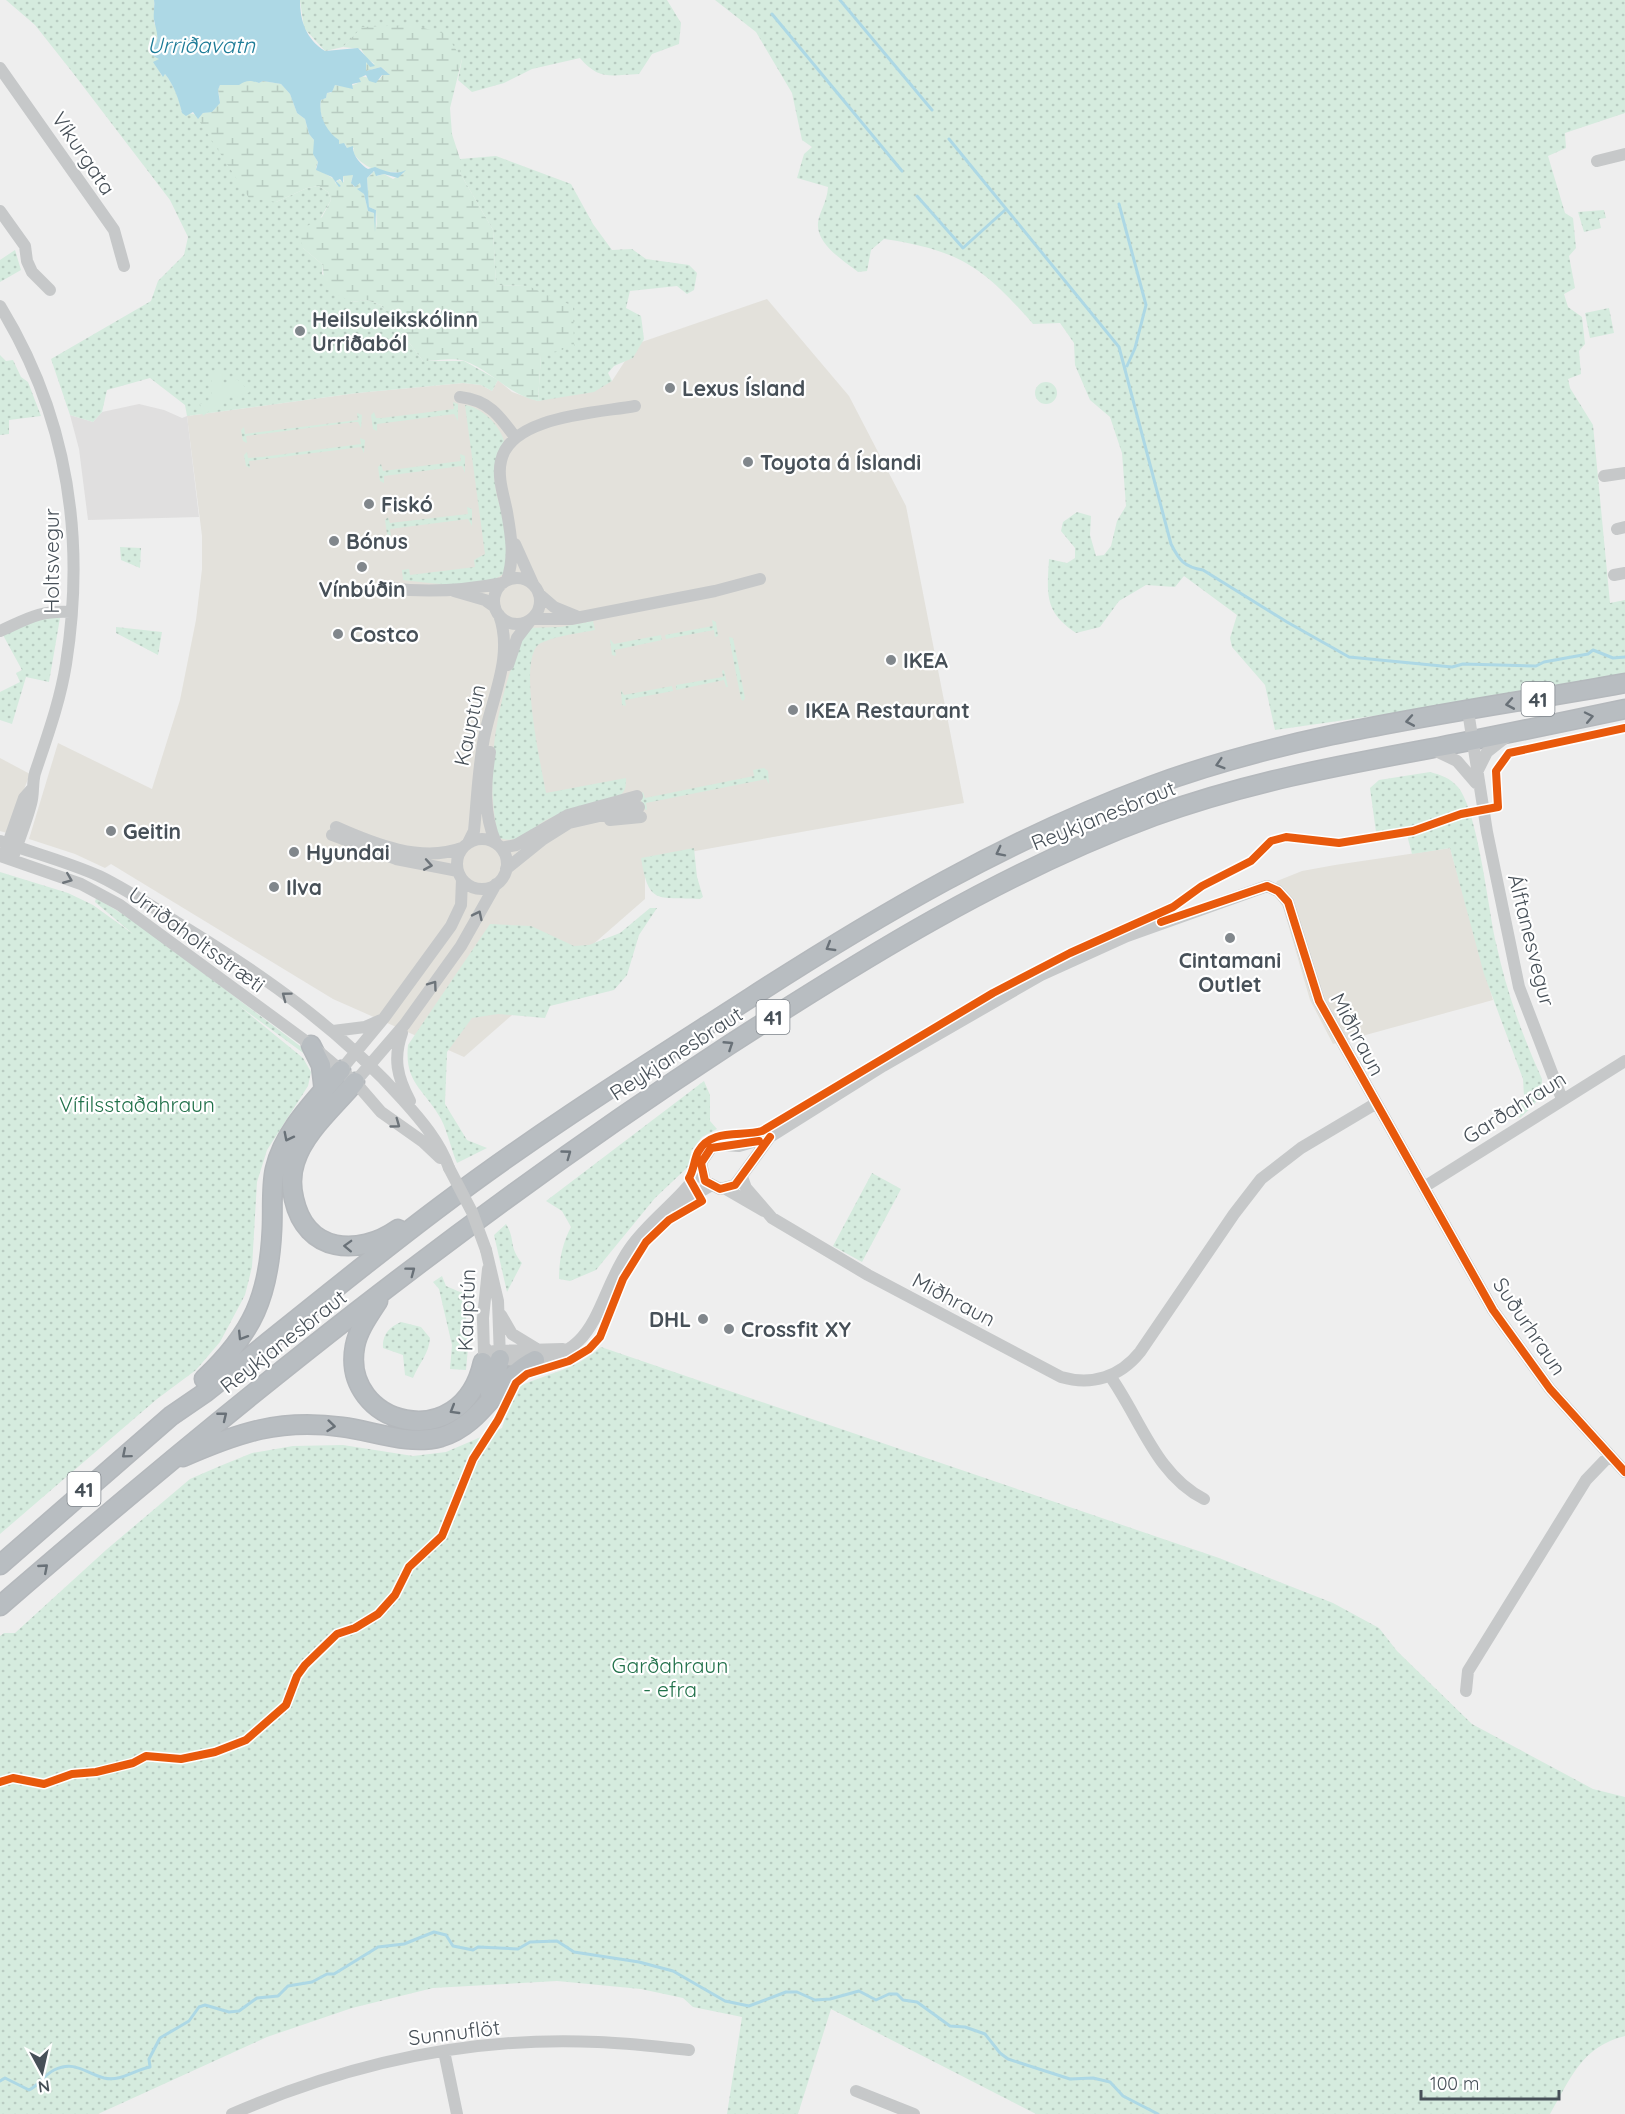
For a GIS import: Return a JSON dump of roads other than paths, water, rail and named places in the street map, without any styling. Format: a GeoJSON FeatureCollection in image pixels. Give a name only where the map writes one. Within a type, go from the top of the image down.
{"type":"FeatureCollection","features":[{"type":"Feature","properties":{"kind":"highway","name":"Reykjanesbraut"},"geometry":{"type":"LineString","coordinates":[[0,1565],[171,1416],[206,1392],[441,1205],[670,1047],[820,953],[910,900],[1019,842],[1142,790],[1238,759],[1342,734],[1625,683]]}},
{"type":"Feature","properties":{"kind":"highway","name":"Reykjanesbraut"},"geometry":{"type":"LineString","coordinates":[[0,1606],[162,1466],[292,1360],[635,1107],[851,968],[989,890],[1084,844],[1215,795],[1276,778],[1625,709]]}},
{"type":"Feature","properties":{"kind":"highway"},"geometry":{"type":"LineString","coordinates":[[311,1045],[321,1065],[324,1091]]}},
{"type":"Feature","properties":{"kind":"highway"},"geometry":{"type":"LineString","coordinates":[[171,1416],[236,1345],[262,1299],[270,1263],[275,1170],[295,1125],[341,1070]]}},
{"type":"Feature","properties":{"kind":"highway"},"geometry":{"type":"LineString","coordinates":[[355,1082],[306,1140],[293,1168],[292,1190],[301,1220],[317,1237],[327,1242],[355,1247],[378,1240],[494,1161],[525,1147]]}},
{"type":"Feature","properties":{"kind":"highway"},"geometry":{"type":"LineString","coordinates":[[385,1291],[360,1332],[354,1356],[361,1386],[379,1408],[409,1421],[442,1417],[469,1398],[492,1354]]}},
{"type":"Feature","properties":{"kind":"highway"},"geometry":{"type":"LineString","coordinates":[[485,1407],[492,1354]]}},
{"type":"Feature","properties":{"kind":"highway"},"geometry":{"type":"LineString","coordinates":[[162,1466],[236,1434],[273,1425],[314,1424],[428,1440],[459,1430],[485,1407],[510,1376],[536,1354]]}},
{"type":"Feature","properties":{"kind":"street","name":"Víkurgata"},"geometry":{"type":"LineString","coordinates":[[0,68],[114,230],[124,266]]}},
{"type":"Feature","properties":{"kind":"street"},"geometry":{"type":"LineString","coordinates":[[1597,161],[1625,154]]}},
{"type":"Feature","properties":{"kind":"street"},"geometry":{"type":"LineString","coordinates":[[0,211],[25,246],[27,261],[32,272],[50,291]]}},
{"type":"Feature","properties":{"kind":"street","name":"Holtsvegur"},"geometry":{"type":"LineString","coordinates":[[0,306],[21,341],[43,393],[66,472],[74,538],[66,666],[50,732],[31,790],[32,802],[8,844],[5,858]]}},
{"type":"Feature","properties":{"kind":"street"},"geometry":{"type":"LineString","coordinates":[[460,397],[483,402],[492,408],[515,437],[527,429],[556,420],[634,406]]}},
{"type":"Feature","properties":{"kind":"street","name":"Kauptún"},"geometry":{"type":"LineString","coordinates":[[341,1070],[384,1018],[451,926],[461,905],[458,855],[474,831],[484,736],[504,658],[504,634],[495,594],[505,582],[512,563],[511,535],[500,464],[507,446],[515,437]]}},
{"type":"Feature","properties":{"kind":"street"},"geometry":{"type":"LineString","coordinates":[[1604,476],[1625,472]]}},
{"type":"Feature","properties":{"kind":"street","name":"Kauptún"},"geometry":{"type":"LineString","coordinates":[[506,869],[505,855],[498,846],[486,803],[492,738],[510,660],[518,638],[540,605],[536,589],[511,535]]}},
{"type":"Feature","properties":{"kind":"street"},"geometry":{"type":"LineString","coordinates":[[390,588],[414,591],[450,590],[525,579],[554,608],[577,616]]}},
{"type":"Feature","properties":{"kind":"street"},"geometry":{"type":"LineString","coordinates":[[450,590],[484,600],[510,623],[562,620],[715,591],[760,579]]}},
{"type":"Feature","properties":{"kind":"street"},"geometry":{"type":"LineString","coordinates":[[0,632],[38,613],[50,610],[70,612]]}},
{"type":"Feature","properties":{"kind":"street","name":"Álftanesvegur"},"geometry":{"type":"LineString","coordinates":[[1467,711],[1479,786],[1519,987],[1562,1099]]}},
{"type":"Feature","properties":{"kind":"street"},"geometry":{"type":"LineString","coordinates":[[1477,772],[1487,752],[1512,733]]}},
{"type":"Feature","properties":{"kind":"street"},"geometry":{"type":"LineString","coordinates":[[1431,748],[1456,760],[1479,786]]}},
{"type":"Feature","properties":{"kind":"street"},"geometry":{"type":"LineString","coordinates":[[355,1082],[405,1024],[461,946],[506,869],[542,840],[569,823],[639,806],[568,815],[516,845],[498,846],[482,839],[440,854],[410,851],[334,831],[396,859],[460,875],[474,888],[489,888],[496,884]]}},
{"type":"Feature","properties":{"kind":"street","name":"Urriðaholtsstræti"},"geometry":{"type":"LineString","coordinates":[[8,844],[108,881],[238,961],[333,1030],[356,1052]]}},
{"type":"Feature","properties":{"kind":"street","name":"Urriðaholtsstræti"},"geometry":{"type":"LineString","coordinates":[[5,858],[56,874],[111,900],[311,1045],[355,1082]]}},
{"type":"Feature","properties":{"kind":"street","name":"Miðhraun"},"geometry":{"type":"LineString","coordinates":[[770,1137],[882,1066],[1041,975],[1127,936],[1267,886],[1278,891],[1288,902],[1319,1001],[1375,1104],[1424,1187]]}},
{"type":"Feature","properties":{"kind":"street"},"geometry":{"type":"LineString","coordinates":[[333,1030],[365,1027],[384,1018]]}},
{"type":"Feature","properties":{"kind":"street"},"geometry":{"type":"LineString","coordinates":[[405,1024],[396,1052],[396,1063],[402,1085],[421,1120]]}},
{"type":"Feature","properties":{"kind":"street","name":"Kauptún"},"geometry":{"type":"LineString","coordinates":[[356,1052],[371,1065],[421,1120],[445,1156],[472,1212],[496,1282],[499,1308],[492,1354]]}},
{"type":"Feature","properties":{"kind":"street","name":"Garðahraun"},"geometry":{"type":"LineString","coordinates":[[1424,1187],[1625,1061]]}},
{"type":"Feature","properties":{"kind":"street","name":"Kauptún"},"geometry":{"type":"LineString","coordinates":[[355,1082],[381,1112],[422,1141],[450,1168]]}},
{"type":"Feature","properties":{"kind":"street","name":"Miðhraun"},"geometry":{"type":"LineString","coordinates":[[726,1189],[868,1275],[1037,1366],[1075,1380],[1100,1380],[1123,1369],[1140,1352],[1238,1208],[1261,1179],[1300,1148],[1375,1104]]}},
{"type":"Feature","properties":{"kind":"street"},"geometry":{"type":"LineString","coordinates":[[492,1354],[536,1354],[568,1349],[581,1340],[592,1327],[612,1279],[630,1247],[666,1211],[700,1170],[706,1152],[717,1146],[751,1143],[770,1137]]}},
{"type":"Feature","properties":{"kind":"street"},"geometry":{"type":"LineString","coordinates":[[666,1211],[710,1186],[726,1189],[735,1185],[770,1137]]}},
{"type":"Feature","properties":{"kind":"street"},"geometry":{"type":"LineString","coordinates":[[730,1146],[743,1158],[743,1175]]}},
{"type":"Feature","properties":{"kind":"street"},"geometry":{"type":"LineString","coordinates":[[700,1170],[710,1186]]}},
{"type":"Feature","properties":{"kind":"street","name":"Miðhraun"},"geometry":{"type":"LineString","coordinates":[[743,1175],[746,1188],[765,1211]]}},
{"type":"Feature","properties":{"kind":"street","name":"Suðurhraun"},"geometry":{"type":"LineString","coordinates":[[1424,1187],[1518,1348],[1550,1389],[1625,1472]]}},
{"type":"Feature","properties":{"kind":"street","name":"Kauptún"},"geometry":{"type":"LineString","coordinates":[[487,1255],[483,1318],[492,1354]]}},
{"type":"Feature","properties":{"kind":"street"},"geometry":{"type":"LineString","coordinates":[[499,1308],[503,1321],[512,1334],[536,1354]]}},
{"type":"Feature","properties":{"kind":"street"},"geometry":{"type":"LineString","coordinates":[[1110,1376],[1168,1471],[1184,1488],[1204,1499]]}},
{"type":"Feature","properties":{"kind":"street"},"geometry":{"type":"LineString","coordinates":[[1466,1691],[1468,1671],[1586,1480],[1610,1455]]}},
{"type":"Feature","properties":{"kind":"street","name":"Sunnuflöt"},"geometry":{"type":"LineString","coordinates":[[232,2114],[318,2080],[397,2059],[444,2051],[562,2042],[598,2042],[689,2050]]}},
{"type":"Feature","properties":{"kind":"street"},"geometry":{"type":"LineString","coordinates":[[444,2051],[457,2114]]}},
{"type":"Feature","properties":{"kind":"street"},"geometry":{"type":"LineString","coordinates":[[856,2091],[914,2114]]}},
{"type":"Feature","properties":{"kind":"water","name":"Urriðavatn"},"geometry":{"type":"Polygon","coordinates":[[[154,0],[300,0],[305,29],[318,46],[325,51],[358,48],[375,66],[370,67],[366,62],[366,71],[381,67],[390,75],[382,75],[376,83],[369,81],[366,75],[359,78],[361,82],[352,84],[353,89],[335,85],[332,92],[327,93],[326,98],[321,100],[320,106],[327,127],[339,140],[339,144],[344,143],[347,148],[353,146],[355,156],[365,167],[368,169],[375,167],[395,173],[406,170],[398,178],[384,174],[376,176],[374,171],[367,178],[369,207],[376,210],[375,232],[374,213],[368,211],[364,194],[357,189],[361,187],[360,183],[355,187],[351,183],[353,175],[343,176],[343,183],[340,179],[336,181],[341,186],[339,187],[332,177],[316,170],[318,162],[313,154],[314,140],[309,134],[305,119],[297,113],[290,94],[281,84],[248,81],[239,85],[220,85],[218,90],[220,103],[212,112],[203,113],[198,119],[193,112],[186,116],[182,113],[171,83],[165,74],[163,77],[153,62],[159,59],[153,56],[150,49],[157,40],[154,0]]]}},
{"type":"Feature","properties":{"kind":"waterway"},"geometry":{"type":"LineString","coordinates":[[840,0],[932,110]]}},
{"type":"Feature","properties":{"kind":"waterway"},"geometry":{"type":"LineString","coordinates":[[772,14],[902,171]]}},
{"type":"Feature","properties":{"kind":"waterway"},"geometry":{"type":"LineString","coordinates":[[949,139],[1119,347],[1171,544],[1183,562],[1203,570],[1349,657],[1452,667],[1463,664],[1536,666],[1544,662],[1588,654],[1593,650],[1613,658],[1625,657]]}},
{"type":"Feature","properties":{"kind":"waterway"},"geometry":{"type":"LineString","coordinates":[[917,196],[963,248],[1005,210]]}},
{"type":"Feature","properties":{"kind":"waterway"},"geometry":{"type":"LineString","coordinates":[[1119,204],[1146,305],[1135,348],[1127,366]]}},
{"type":"Feature","properties":{"kind":"waterway"},"geometry":{"type":"LineString","coordinates":[[0,2081],[5,2078],[29,2090],[50,2072],[68,2066],[80,2068],[104,2078],[122,2077],[150,2067],[149,2059],[160,2038],[189,2021],[199,2007],[205,2005],[229,2012],[239,2011],[257,1998],[278,1996],[288,1986],[312,1982],[327,1974],[334,1974],[378,1947],[404,1944],[434,1932],[446,1935],[453,1946],[473,1950],[478,1947],[518,1949],[530,1942],[557,1941],[574,1952],[639,1962],[673,1971],[725,2001],[749,2006],[786,1992],[797,1992],[815,2000],[830,1999],[859,1991],[876,2000],[889,1994],[897,1994],[903,2000],[917,2002],[950,2026],[965,2027],[985,2034],[1000,2053],[1008,2059],[1070,2079],[1093,2078],[1110,2082],[1123,2096],[1158,2114]]}},
{"type":"Feature","properties":{"kind":"place","name":"Heilsuleikskólinn Urriðaból"},"geometry":{"type":"Point","coordinates":[300,331]}},
{"type":"Feature","properties":{"kind":"place","name":"Lexus Ísland"},"geometry":{"type":"Point","coordinates":[670,388]}},
{"type":"Feature","properties":{"kind":"place","name":"Toyota á Íslandi"},"geometry":{"type":"Point","coordinates":[748,462]}},
{"type":"Feature","properties":{"kind":"place","name":"Fiskó"},"geometry":{"type":"Point","coordinates":[369,504]}},
{"type":"Feature","properties":{"kind":"place","name":"Bónus"},"geometry":{"type":"Point","coordinates":[334,541]}},
{"type":"Feature","properties":{"kind":"place","name":"Vínbúðin"},"geometry":{"type":"Point","coordinates":[362,567]}},
{"type":"Feature","properties":{"kind":"place","name":"Costco"},"geometry":{"type":"Point","coordinates":[338,634]}},
{"type":"Feature","properties":{"kind":"place","name":"IKEA"},"geometry":{"type":"Point","coordinates":[891,660]}},
{"type":"Feature","properties":{"kind":"place","name":"IKEA Restaurant"},"geometry":{"type":"Point","coordinates":[793,710]}},
{"type":"Feature","properties":{"kind":"place","name":"Geitin"},"geometry":{"type":"Point","coordinates":[111,831]}},
{"type":"Feature","properties":{"kind":"place","name":"Hyundai"},"geometry":{"type":"Point","coordinates":[294,852]}},
{"type":"Feature","properties":{"kind":"place","name":"Ilva"},"geometry":{"type":"Point","coordinates":[274,887]}},
{"type":"Feature","properties":{"kind":"place","name":"Cintamani Outlet"},"geometry":{"type":"Point","coordinates":[1230,938]}},
{"type":"Feature","properties":{"kind":"place","name":"DHL"},"geometry":{"type":"Point","coordinates":[703,1319]}},
{"type":"Feature","properties":{"kind":"place","name":"Crossfit XY"},"geometry":{"type":"Point","coordinates":[729,1329]}},
{"type":"Feature","properties":{"kind":"park label","name":"Vífilsstaðahraun"},"geometry":{"type":"Point","coordinates":[137,1104]}},
{"type":"Feature","properties":{"kind":"park label","name":"Garðahraun - efra"},"geometry":{"type":"Point","coordinates":[670,1677]}}]}
